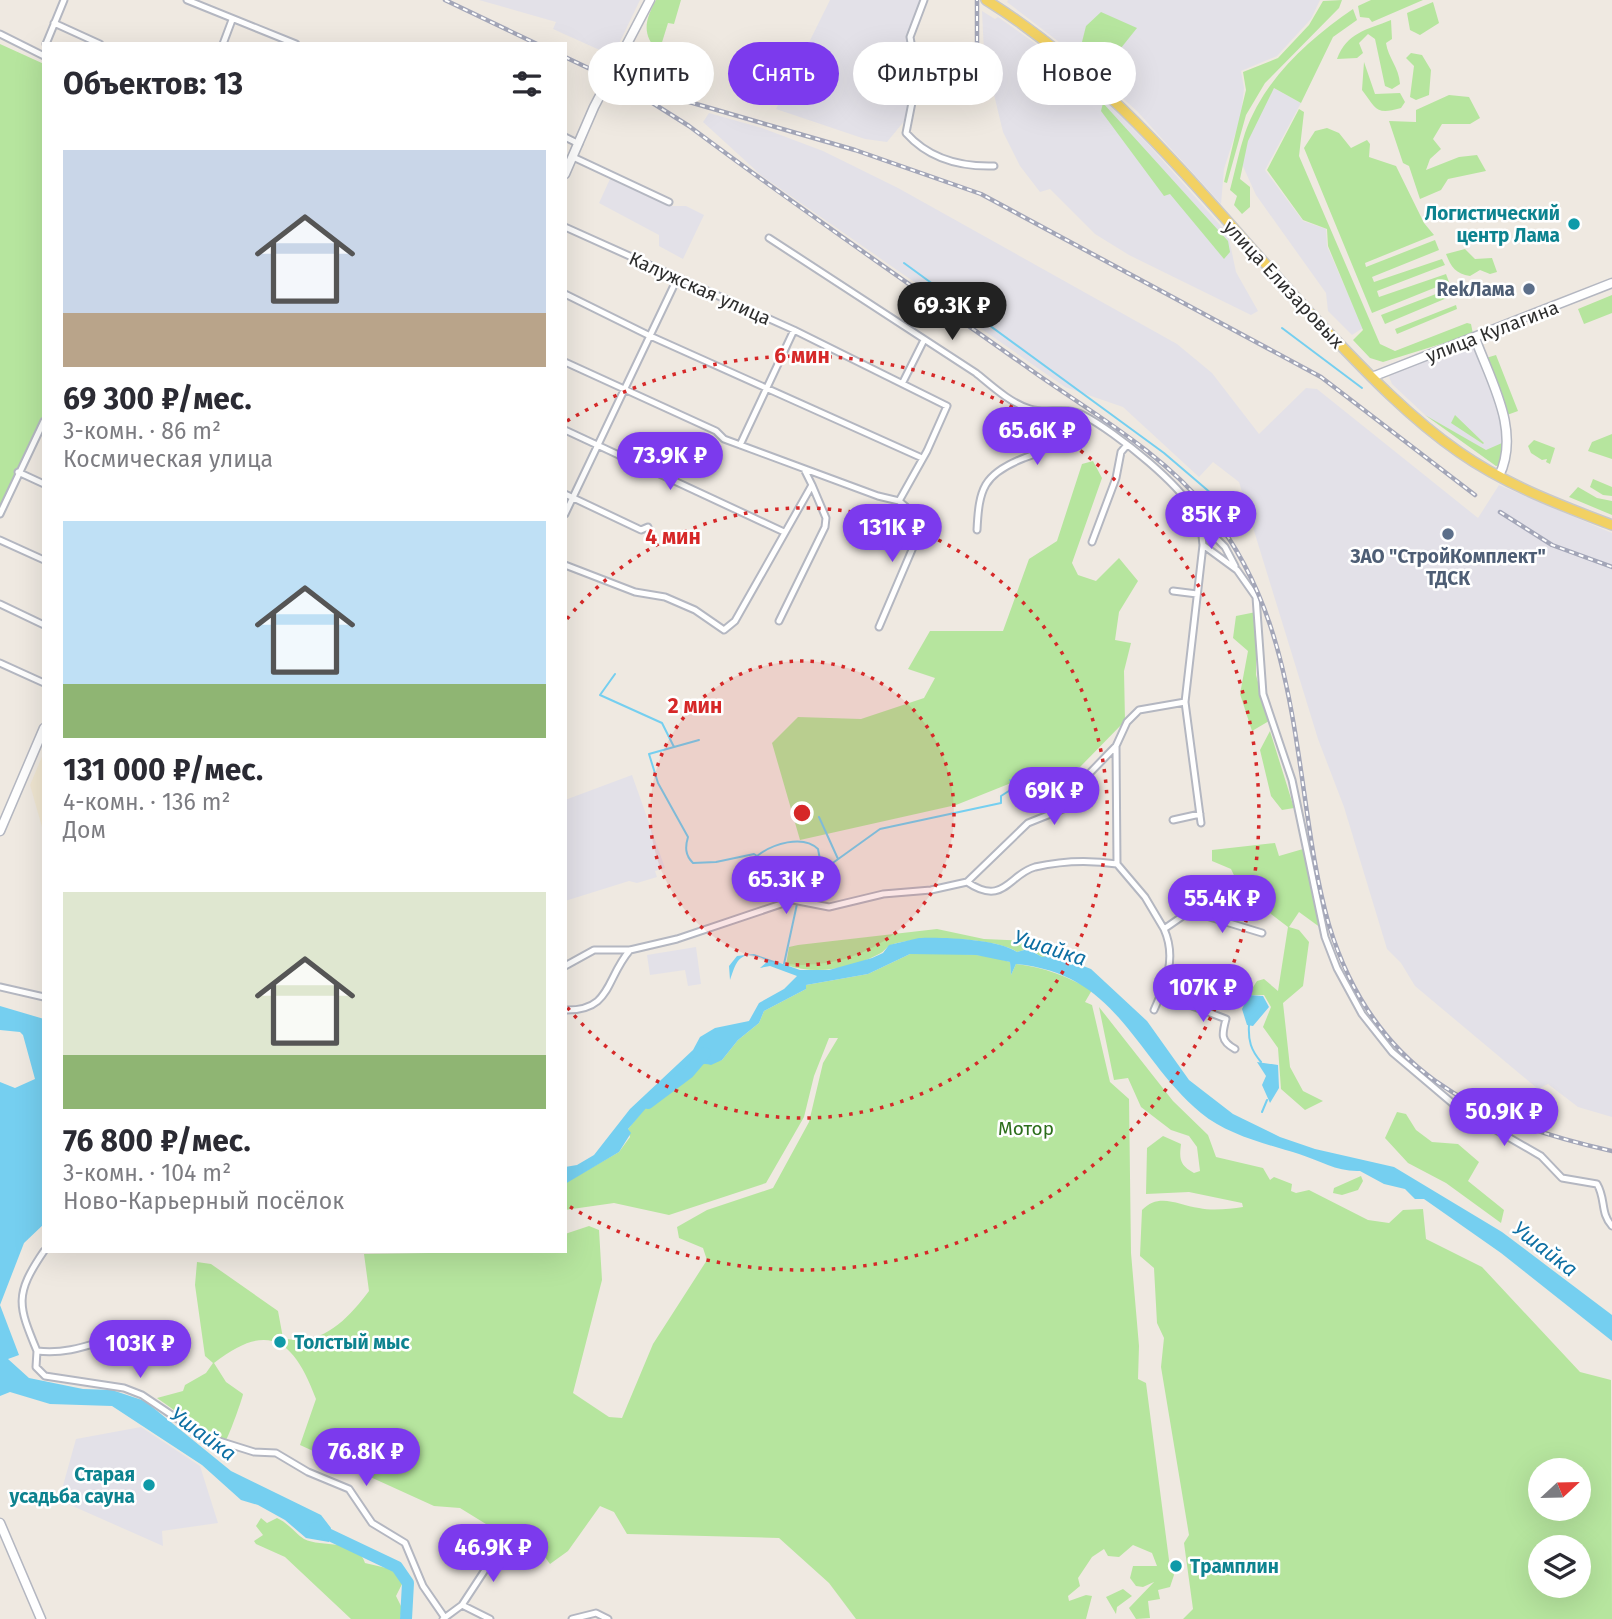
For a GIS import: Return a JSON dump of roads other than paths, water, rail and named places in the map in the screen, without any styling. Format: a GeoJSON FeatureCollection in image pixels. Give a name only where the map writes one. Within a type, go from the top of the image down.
{"type":"FeatureCollection","features":[{"type":"Feature","properties":{"kind":"main road","name":"улица Елизаровых"},"geometry":{"type":"LineString","coordinates":[[986,0],[1064,56],[1132,116],[1250,248],[1372,377],[1419,421],[1460,453],[1499,476],[1612,526]]}},
{"type":"Feature","properties":{"kind":"street"},"geometry":{"type":"LineString","coordinates":[[47,42],[64,0]]}},
{"type":"Feature","properties":{"kind":"street"},"geometry":{"type":"LineString","coordinates":[[187,0],[291,42]]}},
{"type":"Feature","properties":{"kind":"street"},"geometry":{"type":"LineString","coordinates":[[567,170],[650,0]]}},
{"type":"Feature","properties":{"kind":"street"},"geometry":{"type":"LineString","coordinates":[[924,0],[910,37],[917,77],[906,133],[938,158],[971,167],[994,166]]}},
{"type":"Feature","properties":{"kind":"street"},"geometry":{"type":"LineString","coordinates":[[224,42],[232,20]]}},
{"type":"Feature","properties":{"kind":"street"},"geometry":{"type":"LineString","coordinates":[[54,23],[96,42]]}},
{"type":"Feature","properties":{"kind":"street"},"geometry":{"type":"LineString","coordinates":[[0,34],[42,53]]}},
{"type":"Feature","properties":{"kind":"street"},"geometry":{"type":"LineString","coordinates":[[567,138],[579,144]]}},
{"type":"Feature","properties":{"kind":"street"},"geometry":{"type":"LineString","coordinates":[[573,157],[669,202]]}},
{"type":"Feature","properties":{"kind":"street","name":"Калужская улица"},"geometry":{"type":"LineString","coordinates":[[567,229],[794,330],[947,406],[922,458]]}},
{"type":"Feature","properties":{"kind":"street"},"geometry":{"type":"LineString","coordinates":[[769,239],[976,373],[1004,396],[1031,409],[1051,431],[1051,441],[1037,453],[999,468],[985,484],[978,500],[977,530]]}},
{"type":"Feature","properties":{"kind":"street"},"geometry":{"type":"LineString","coordinates":[[567,510],[677,279]]}},
{"type":"Feature","properties":{"kind":"street","name":"улица Кулагина"},"geometry":{"type":"LineString","coordinates":[[1372,377],[1612,284]]}},
{"type":"Feature","properties":{"kind":"street"},"geometry":{"type":"LineString","coordinates":[[567,295],[765,389],[922,458],[900,501]]}},
{"type":"Feature","properties":{"kind":"street"},"geometry":{"type":"LineString","coordinates":[[740,445],[794,330]]}},
{"type":"Feature","properties":{"kind":"street"},"geometry":{"type":"LineString","coordinates":[[1475,338],[1506,423],[1509,447],[1499,476]]}},
{"type":"Feature","properties":{"kind":"street"},"geometry":{"type":"LineString","coordinates":[[903,382],[924,340]]}},
{"type":"Feature","properties":{"kind":"street"},"geometry":{"type":"LineString","coordinates":[[567,363],[740,445],[900,501],[919,518],[920,531],[879,627]]}},
{"type":"Feature","properties":{"kind":"street"},"geometry":{"type":"LineString","coordinates":[[1031,409],[1072,411],[1127,445],[1167,478],[1200,522],[1225,547],[1237,570],[1251,587],[1259,609],[1259,668],[1263,694],[1292,780],[1325,937],[1349,992],[1392,1052],[1458,1108],[1541,1156],[1562,1178],[1597,1184],[1601,1191],[1602,1214],[1612,1226]]}},
{"type":"Feature","properties":{"kind":"street"},"geometry":{"type":"LineString","coordinates":[[0,514],[42,425]]}},
{"type":"Feature","properties":{"kind":"street"},"geometry":{"type":"LineString","coordinates":[[567,430],[784,532]]}},
{"type":"Feature","properties":{"kind":"street"},"geometry":{"type":"LineString","coordinates":[[1092,542],[1116,478],[1119,458],[1127,445]]}},
{"type":"Feature","properties":{"kind":"street"},"geometry":{"type":"LineString","coordinates":[[779,621],[825,527],[825,518],[804,469]]}},
{"type":"Feature","properties":{"kind":"street"},"geometry":{"type":"LineString","coordinates":[[18,472],[42,483]]}},
{"type":"Feature","properties":{"kind":"street"},"geometry":{"type":"LineString","coordinates":[[567,566],[635,592],[675,602],[724,630],[735,621],[812,485]]}},
{"type":"Feature","properties":{"kind":"street"},"geometry":{"type":"LineString","coordinates":[[567,495],[641,530],[648,527]]}},
{"type":"Feature","properties":{"kind":"street"},"geometry":{"type":"LineString","coordinates":[[1200,522],[1203,545],[1185,702],[1201,823]]}},
{"type":"Feature","properties":{"kind":"street"},"geometry":{"type":"LineString","coordinates":[[0,540],[42,559]]}},
{"type":"Feature","properties":{"kind":"street"},"geometry":{"type":"LineString","coordinates":[[1203,545],[1237,570]]}},
{"type":"Feature","properties":{"kind":"street"},"geometry":{"type":"LineString","coordinates":[[1173,591],[1197,594]]}},
{"type":"Feature","properties":{"kind":"street"},"geometry":{"type":"LineString","coordinates":[[0,604],[42,624]]}},
{"type":"Feature","properties":{"kind":"street"},"geometry":{"type":"LineString","coordinates":[[0,663],[42,682]]}},
{"type":"Feature","properties":{"kind":"street"},"geometry":{"type":"LineString","coordinates":[[567,965],[584,954],[607,949],[630,950],[718,928],[793,900],[829,906],[883,894],[930,890],[967,882],[1028,823],[1063,809],[1083,780],[1116,746],[1127,722],[1139,710],[1185,702]]}},
{"type":"Feature","properties":{"kind":"street"},"geometry":{"type":"LineString","coordinates":[[0,831],[42,733]]}},
{"type":"Feature","properties":{"kind":"street"},"geometry":{"type":"LineString","coordinates":[[1116,746],[1117,864]]}},
{"type":"Feature","properties":{"kind":"street"},"geometry":{"type":"LineString","coordinates":[[1173,820],[1200,814]]}},
{"type":"Feature","properties":{"kind":"street"},"geometry":{"type":"LineString","coordinates":[[967,882],[979,889],[997,890],[1008,887],[1032,868],[1100,861],[1117,864],[1145,897],[1171,943],[1172,960],[1154,1010]]}},
{"type":"Feature","properties":{"kind":"street"},"geometry":{"type":"LineString","coordinates":[[1164,929],[1190,911],[1198,887]]}},
{"type":"Feature","properties":{"kind":"street"},"geometry":{"type":"LineString","coordinates":[[1190,911],[1262,933]]}},
{"type":"Feature","properties":{"kind":"street"},"geometry":{"type":"LineString","coordinates":[[567,1010],[586,1009],[598,1003],[630,950]]}},
{"type":"Feature","properties":{"kind":"street"},"geometry":{"type":"LineString","coordinates":[[0,987],[42,997]]}},
{"type":"Feature","properties":{"kind":"street"},"geometry":{"type":"LineString","coordinates":[[1161,995],[1226,1019],[1222,1036],[1225,1043],[1235,1049]]}},
{"type":"Feature","properties":{"kind":"street"},"geometry":{"type":"LineString","coordinates":[[43,1253],[29,1276],[21,1300],[24,1321],[37,1351],[36,1367],[45,1376],[124,1388],[142,1395],[203,1436],[254,1451],[275,1453],[308,1472],[349,1489],[372,1523],[405,1543],[423,1586],[444,1618],[463,1605],[500,1547]]}},
{"type":"Feature","properties":{"kind":"street"},"geometry":{"type":"LineString","coordinates":[[37,1351],[79,1351],[139,1332],[149,1332]]}},
{"type":"Feature","properties":{"kind":"street"},"geometry":{"type":"LineString","coordinates":[[1,1526],[41,1619]]}},
{"type":"Feature","properties":{"kind":"street"},"geometry":{"type":"LineString","coordinates":[[463,1605],[490,1619]]}},
{"type":"Feature","properties":{"kind":"street"},"geometry":{"type":"LineString","coordinates":[[572,1619],[596,1613],[608,1619]]}},
{"type":"Feature","properties":{"kind":"water"},"geometry":{"type":"Polygon","coordinates":[[[919,938],[984,942],[1017,952],[1028,949],[1042,957],[1055,955],[1091,969],[1147,1021],[1189,1080],[1233,1114],[1280,1137],[1315,1149],[1394,1167],[1502,1232],[1612,1315],[1612,1341],[1501,1253],[1424,1199],[1415,1199],[1405,1189],[1384,1184],[1360,1171],[1336,1168],[1235,1133],[1211,1121],[1178,1091],[1122,1021],[1079,983],[1051,971],[1016,964],[1011,975],[1010,962],[976,955],[910,954],[868,974],[806,985],[806,989],[764,1011],[759,1023],[738,1040],[722,1060],[711,1065],[701,1064],[678,1077],[628,1129],[631,1133],[619,1152],[567,1183],[567,1167],[577,1165],[594,1155],[630,1109],[693,1050],[700,1037],[715,1028],[749,1021],[759,1003],[784,989],[797,976],[770,966],[760,968],[768,961],[751,955],[740,959],[730,980],[729,966],[737,956],[754,954],[800,970],[829,970],[872,958],[883,953],[889,945],[919,938]]]}},
{"type":"Feature","properties":{"kind":"water"},"geometry":{"type":"Polygon","coordinates":[[[1249,995],[1263,996],[1269,1007],[1253,1026],[1247,1025],[1242,1009],[1249,995]]]}},
{"type":"Feature","properties":{"kind":"water"},"geometry":{"type":"Polygon","coordinates":[[[0,1006],[42,1018],[42,1226],[24,1243],[0,1305],[0,1082],[15,1088],[35,1079],[23,1035],[20,1032],[0,1030],[0,1006]]]}},
{"type":"Feature","properties":{"kind":"water"},"geometry":{"type":"Polygon","coordinates":[[[1257,1062],[1278,1065],[1279,1088],[1270,1103],[1262,1085],[1266,1076],[1257,1062]]]}},
{"type":"Feature","properties":{"kind":"water"},"geometry":{"type":"Polygon","coordinates":[[[0,1305],[19,1355],[8,1359],[29,1378],[83,1389],[112,1390],[145,1401],[231,1471],[321,1515],[331,1528],[329,1542],[306,1538],[285,1520],[258,1505],[241,1500],[202,1465],[112,1406],[50,1404],[10,1392],[0,1396],[0,1305]]]}},
{"type":"Feature","properties":{"kind":"waterway"},"geometry":{"type":"LineString","coordinates":[[904,263],[1164,453],[1226,506]]}},
{"type":"Feature","properties":{"kind":"waterway"},"geometry":{"type":"LineString","coordinates":[[1282,328],[1362,388]]}},
{"type":"Feature","properties":{"kind":"waterway"},"geometry":{"type":"LineString","coordinates":[[615,674],[600,695],[662,723],[674,747]]}},
{"type":"Feature","properties":{"kind":"waterway"},"geometry":{"type":"LineString","coordinates":[[699,740],[649,754],[658,783],[688,837],[686,851],[693,863],[716,862],[754,854],[757,856],[771,848],[796,841],[818,849],[822,870]]}},
{"type":"Feature","properties":{"kind":"waterway"},"geometry":{"type":"LineString","coordinates":[[800,894],[809,880],[880,829],[1001,803],[1001,796],[1015,787],[1010,780]]}},
{"type":"Feature","properties":{"kind":"waterway"},"geometry":{"type":"LineString","coordinates":[[819,817],[838,859]]}},
{"type":"Feature","properties":{"kind":"waterway"},"geometry":{"type":"LineString","coordinates":[[784,964],[797,904]]}},
{"type":"Feature","properties":{"kind":"waterway"},"geometry":{"type":"LineString","coordinates":[[1249,1025],[1251,1045],[1261,1062]]}},
{"type":"Feature","properties":{"kind":"waterway","name":"Ушайка"},"geometry":{"type":"LineString","coordinates":[[648,1103],[688,1073],[705,1053]]}},
{"type":"Feature","properties":{"kind":"waterway"},"geometry":{"type":"LineString","coordinates":[[1262,1112],[1267,1100]]}},
{"type":"Feature","properties":{"kind":"waterway","name":"Ушайка"},"geometry":{"type":"LineString","coordinates":[[315,1528],[397,1567],[408,1583],[406,1619]]}},
{"type":"Feature","properties":{"kind":"railway"},"geometry":{"type":"LineString","coordinates":[[445,0],[533,42]]}},
{"type":"Feature","properties":{"kind":"railway"},"geometry":{"type":"LineString","coordinates":[[977,0],[977,42]]}},
{"type":"Feature","properties":{"kind":"railway"},"geometry":{"type":"LineString","coordinates":[[567,58],[624,85],[689,126],[859,249],[1126,435],[1149,452],[1191,491],[1210,512],[1246,567],[1270,625],[1293,718],[1323,904],[1348,975],[1372,1017],[1401,1052],[1435,1081],[1473,1104],[1516,1123],[1612,1151]]}},
{"type":"Feature","properties":{"kind":"railway"},"geometry":{"type":"LineString","coordinates":[[700,105],[855,150],[981,194],[1321,377],[1475,495]]}},
{"type":"Feature","properties":{"kind":"railway"},"geometry":{"type":"LineString","coordinates":[[1500,512],[1552,545],[1612,567]]}},
{"type":"Feature","properties":{"kind":"place","name":"Логистический центр Лама"},"geometry":{"type":"Point","coordinates":[1574,224]}},
{"type":"Feature","properties":{"kind":"place","name":"RekЛама"},"geometry":{"type":"Point","coordinates":[1529,289]}},
{"type":"Feature","properties":{"kind":"place","name":"ЗАО \"СтройКомплект\" ТДСК"},"geometry":{"type":"Point","coordinates":[1448,534]}},
{"type":"Feature","properties":{"kind":"place","name":"Толстый мыс"},"geometry":{"type":"Point","coordinates":[280,1342]}},
{"type":"Feature","properties":{"kind":"place","name":"Старая усадьба сауна"},"geometry":{"type":"Point","coordinates":[149,1485]}},
{"type":"Feature","properties":{"kind":"place","name":"Трамплин"},"geometry":{"type":"Point","coordinates":[1176,1566]}},
{"type":"Feature","properties":{"kind":"park label","name":"Мотор"},"geometry":{"type":"Point","coordinates":[1026,1128]}}]}
